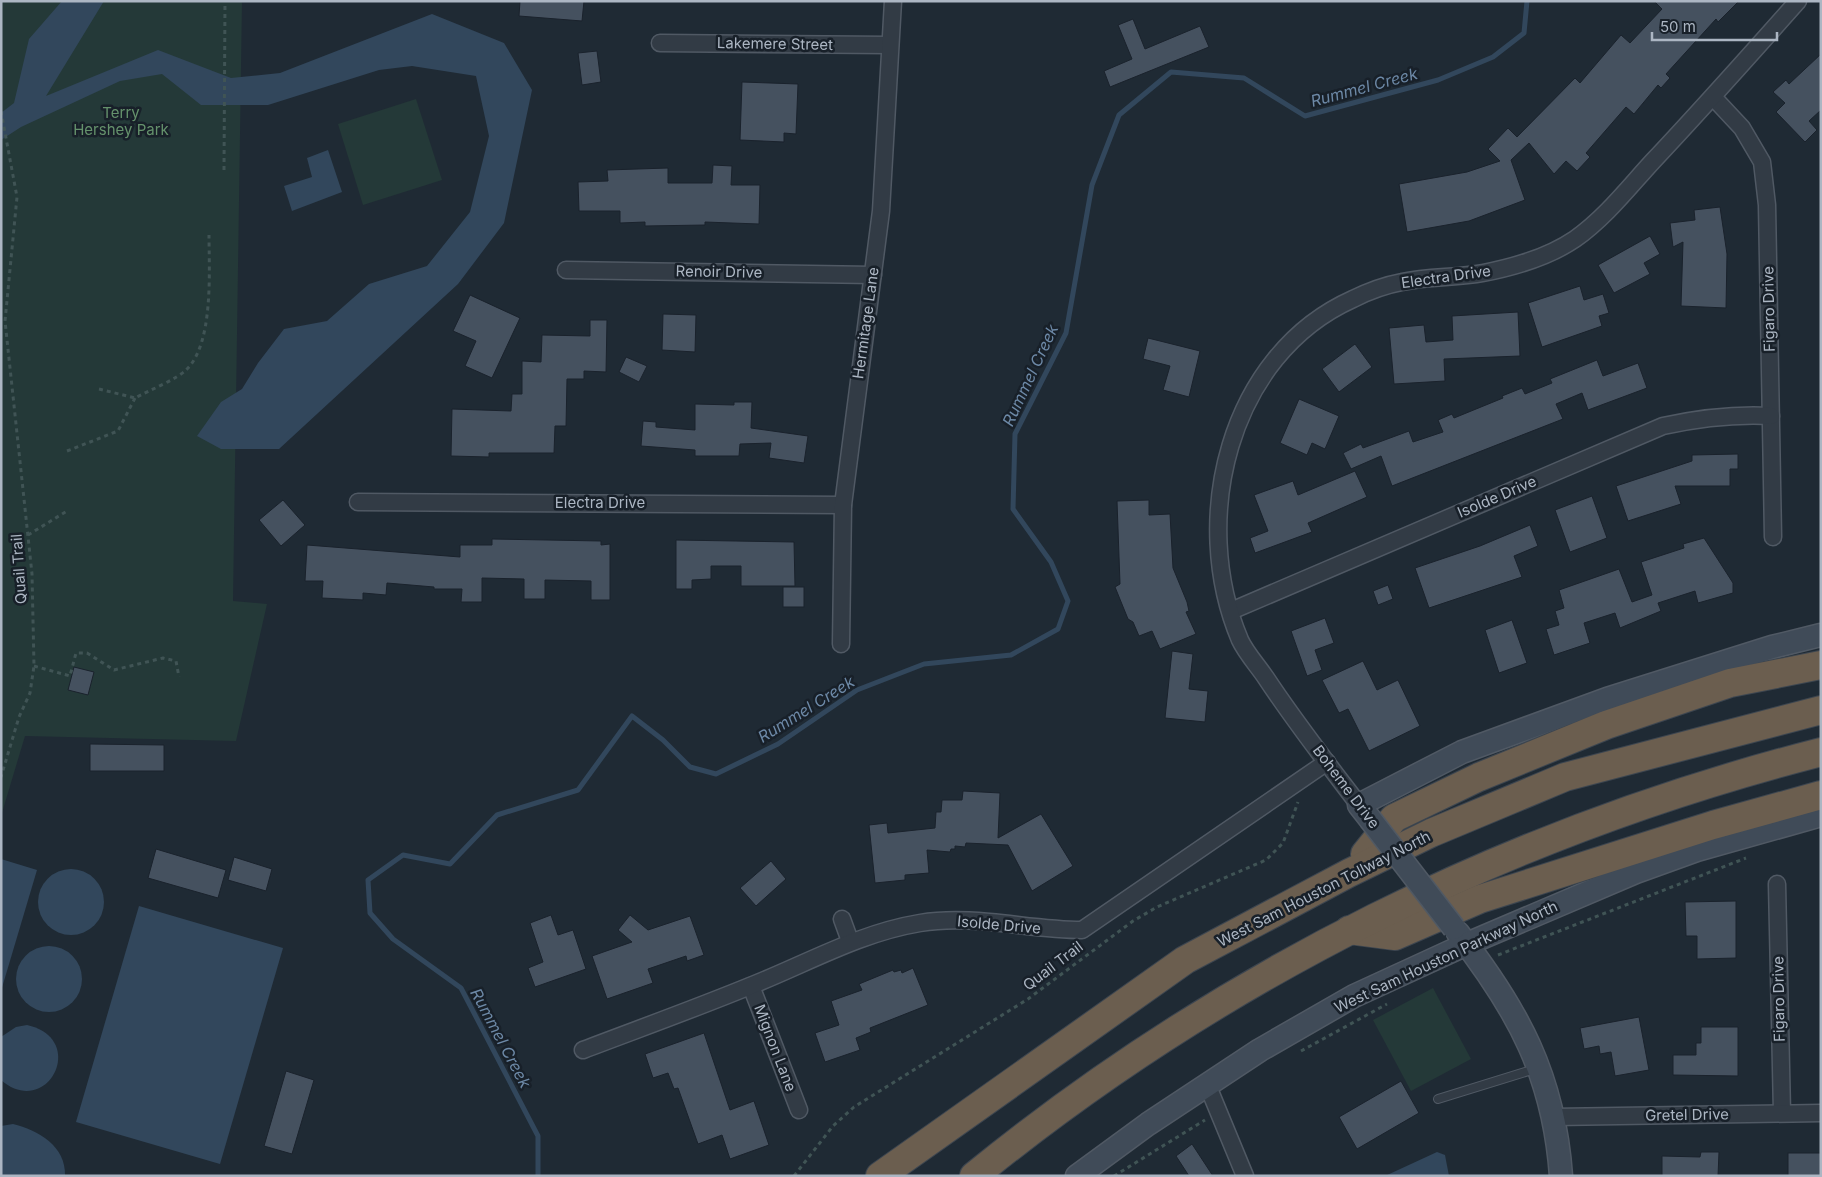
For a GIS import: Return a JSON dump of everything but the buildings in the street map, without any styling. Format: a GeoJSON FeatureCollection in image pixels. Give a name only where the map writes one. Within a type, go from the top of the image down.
{"type":"FeatureCollection","features":[{"type":"Feature","properties":{"kind":"highway"},"geometry":{"type":"LineString","coordinates":[[1349,872],[1394,818],[1479,777],[1606,725],[1730,683],[1821,665]]}},
{"type":"Feature","properties":{"kind":"highway","name":"West Sam Houston Tollway North"},"geometry":{"type":"LineString","coordinates":[[880,1176],[1185,960],[1349,872],[1431,833],[1565,777],[1821,710]]}},
{"type":"Feature","properties":{"kind":"highway"},"geometry":{"type":"LineString","coordinates":[[974,1176],[1057,1112],[1157,1042],[1244,988],[1349,930],[1451,880],[1577,828],[1692,789],[1821,752]]}},
{"type":"Feature","properties":{"kind":"highway"},"geometry":{"type":"LineString","coordinates":[[1349,930],[1395,936],[1480,899],[1713,825],[1821,795]]}},
{"type":"Feature","properties":{"kind":"main road"},"geometry":{"type":"LineString","coordinates":[[1365,812],[1462,752],[1607,698],[1772,647],[1821,635]]}},
{"type":"Feature","properties":{"kind":"main road","name":"Boheme Drive"},"geometry":{"type":"LineString","coordinates":[[1365,812],[1466,944],[1521,1024],[1540,1068],[1554,1117],[1561,1176]]}},
{"type":"Feature","properties":{"kind":"main road","name":"West Sam Houston Parkway North"},"geometry":{"type":"LineString","coordinates":[[1077,1176],[1260,1050],[1354,996],[1466,944],[1636,872],[1749,834],[1821,815]]}},
{"type":"Feature","properties":{"kind":"street","name":"Hermitage Lane"},"geometry":{"type":"LineString","coordinates":[[840,644],[843,505],[881,202],[893,1]]}},
{"type":"Feature","properties":{"kind":"street","name":"Electra Drive"},"geometry":{"type":"LineString","coordinates":[[1231,611],[1220,577],[1218,530],[1222,478],[1240,417],[1259,382],[1282,348],[1321,317],[1360,296],[1400,282],[1483,273],[1514,265],[1547,253],[1574,240],[1597,221],[1713,97],[1798,1]]}},
{"type":"Feature","properties":{"kind":"street","name":"Lakemere Street"},"geometry":{"type":"LineString","coordinates":[[660,43],[890,45]]}},
{"type":"Feature","properties":{"kind":"street","name":"Figaro Drive"},"geometry":{"type":"LineString","coordinates":[[1713,97],[1742,128],[1762,162],[1767,205],[1772,537]]}},
{"type":"Feature","properties":{"kind":"street","name":"Renoir Drive"},"geometry":{"type":"LineString","coordinates":[[566,270],[873,275]]}},
{"type":"Feature","properties":{"kind":"street","name":"Isolde Drive"},"geometry":{"type":"LineString","coordinates":[[1231,611],[1663,426],[1699,418],[1737,414],[1771,416]]}},
{"type":"Feature","properties":{"kind":"street","name":"Electra Drive"},"geometry":{"type":"LineString","coordinates":[[358,502],[843,505]]}},
{"type":"Feature","properties":{"kind":"street","name":"Boheme Drive"},"geometry":{"type":"LineString","coordinates":[[1231,611],[1241,641],[1276,694],[1365,812]]}},
{"type":"Feature","properties":{"kind":"street","name":"Isolde Drive"},"geometry":{"type":"LineString","coordinates":[[583,1050],[751,986],[850,941],[920,923],[987,921],[1050,930],[1082,930],[1327,762]]}},
{"type":"Feature","properties":{"kind":"street","name":"Figaro Drive"},"geometry":{"type":"LineString","coordinates":[[1777,884],[1782,1113]]}},
{"type":"Feature","properties":{"kind":"street"},"geometry":{"type":"LineString","coordinates":[[842,919],[850,941]]}},
{"type":"Feature","properties":{"kind":"street","name":"Mignon Lane"},"geometry":{"type":"LineString","coordinates":[[751,986],[799,1110]]}},
{"type":"Feature","properties":{"kind":"street"},"geometry":{"type":"LineString","coordinates":[[1208,1084],[1245,1176]]}},
{"type":"Feature","properties":{"kind":"street","name":"Gretel Drive"},"geometry":{"type":"LineString","coordinates":[[1554,1117],[1821,1113]]}},
{"type":"Feature","properties":{"kind":"lane"},"geometry":{"type":"LineString","coordinates":[[1438,1099],[1540,1068]]}},
{"type":"Feature","properties":{"kind":"path"},"geometry":{"type":"LineString","coordinates":[[224,170],[222,132],[225,1]]}},
{"type":"Feature","properties":{"kind":"path","name":"Quail Trail"},"geometry":{"type":"LineString","coordinates":[[1,111],[17,197],[5,322],[32,574],[34,666],[30,693],[19,716],[1,777]]}},
{"type":"Feature","properties":{"kind":"path"},"geometry":{"type":"LineString","coordinates":[[67,452],[118,431],[135,398],[186,370],[201,346],[210,292],[209,235]]}},
{"type":"Feature","properties":{"kind":"path"},"geometry":{"type":"LineString","coordinates":[[99,389],[135,398]]}},
{"type":"Feature","properties":{"kind":"path"},"geometry":{"type":"LineString","coordinates":[[28,535],[67,511]]}},
{"type":"Feature","properties":{"kind":"path"},"geometry":{"type":"LineString","coordinates":[[34,666],[70,676],[76,653],[87,653],[114,670],[163,658],[176,662],[179,676]]}},
{"type":"Feature","properties":{"kind":"path","name":"Quail Trail"},"geometry":{"type":"LineString","coordinates":[[794,1176],[833,1126],[854,1107],[1028,1000],[1133,922],[1157,907],[1266,860],[1283,844],[1295,807],[1304,797]]}},
{"type":"Feature","properties":{"kind":"path"},"geometry":{"type":"LineString","coordinates":[[1466,944],[1749,857]]}},
{"type":"Feature","properties":{"kind":"path"},"geometry":{"type":"LineString","coordinates":[[1292,1056],[1395,1000]]}},
{"type":"Feature","properties":{"kind":"path"},"geometry":{"type":"LineString","coordinates":[[1114,1176],[1204,1121],[1218,1108]]}},
{"type":"Feature","properties":{"kind":"green space","name":"Terry Hershey Park"},"geometry":{"type":"Polygon","coordinates":[[[1,1],[242,1],[233,601],[267,604],[236,741],[25,736],[1,816],[1,1]]]}},
{"type":"Feature","properties":{"kind":"green space"},"geometry":{"type":"Polygon","coordinates":[[[416,99],[442,180],[363,205],[338,124],[416,99]]]}},
{"type":"Feature","properties":{"kind":"green space"},"geometry":{"type":"Polygon","coordinates":[[[1433,988],[1471,1059],[1411,1091],[1373,1020],[1433,988]]]}},
{"type":"Feature","properties":{"kind":"water"},"geometry":{"type":"Polygon","coordinates":[[[62,1],[104,1],[46,96],[158,50],[231,78],[280,73],[432,14],[504,43],[532,90],[504,223],[458,284],[279,449],[221,449],[197,436],[221,402],[242,389],[258,363],[284,329],[327,321],[369,284],[427,266],[470,212],[489,136],[476,76],[412,66],[379,70],[268,105],[201,105],[162,74],[120,81],[21,127],[1,140],[1,113],[14,103],[29,39],[62,1]]]}},
{"type":"Feature","properties":{"kind":"water"},"geometry":{"type":"Polygon","coordinates":[[[328,150],[342,192],[292,211],[284,186],[312,177],[307,158],[328,150]]]}},
{"type":"Feature","properties":{"kind":"water"},"geometry":{"type":"Polygon","coordinates":[[[1,859],[37,870],[1,991],[1,859]]]}},
{"type":"Feature","properties":{"kind":"water"},"geometry":{"type":"Polygon","coordinates":[[[71,869],[84,872],[94,879],[101,889],[104,902],[101,915],[94,925],[84,932],[71,935],[58,932],[48,925],[41,915],[38,902],[41,889],[48,879],[58,872],[71,869]]]}},
{"type":"Feature","properties":{"kind":"water"},"geometry":{"type":"Polygon","coordinates":[[[139,906],[283,948],[220,1164],[76,1122],[139,906]]]}},
{"type":"Feature","properties":{"kind":"water"},"geometry":{"type":"Polygon","coordinates":[[[49,946],[62,949],[72,956],[79,966],[82,979],[79,992],[72,1002],[62,1009],[49,1012],[36,1009],[26,1002],[19,992],[16,979],[19,966],[26,956],[36,949],[49,946]]]}},
{"type":"Feature","properties":{"kind":"water"},"geometry":{"type":"Polygon","coordinates":[[[27,1025],[46,1033],[56,1045],[58,1059],[54,1073],[46,1084],[33,1090],[18,1090],[1,1080],[1,1037],[16,1027],[27,1025]]]}},
{"type":"Feature","properties":{"kind":"water"},"geometry":{"type":"Polygon","coordinates":[[[13,1124],[41,1135],[56,1148],[64,1165],[65,1176],[1,1176],[1,1126],[13,1124]]]}},
{"type":"Feature","properties":{"kind":"water"},"geometry":{"type":"Polygon","coordinates":[[[1437,1152],[1445,1155],[1449,1176],[1385,1176],[1437,1152]]]}},
{"type":"Feature","properties":{"kind":"waterway","name":"Rummel Creek"},"geometry":{"type":"LineString","coordinates":[[538,1176],[538,1136],[461,988],[393,939],[370,913],[368,880],[403,855],[450,864],[497,815],[578,790],[632,716],[663,740],[690,767],[716,774],[778,744],[857,690],[924,664],[1011,655],[1058,629],[1068,601],[1051,562],[1013,509],[1015,434],[1066,333],[1092,185],[1119,115],[1171,72],[1244,78],[1305,116],[1438,80],[1493,57],[1524,33],[1527,1]]}}]}
